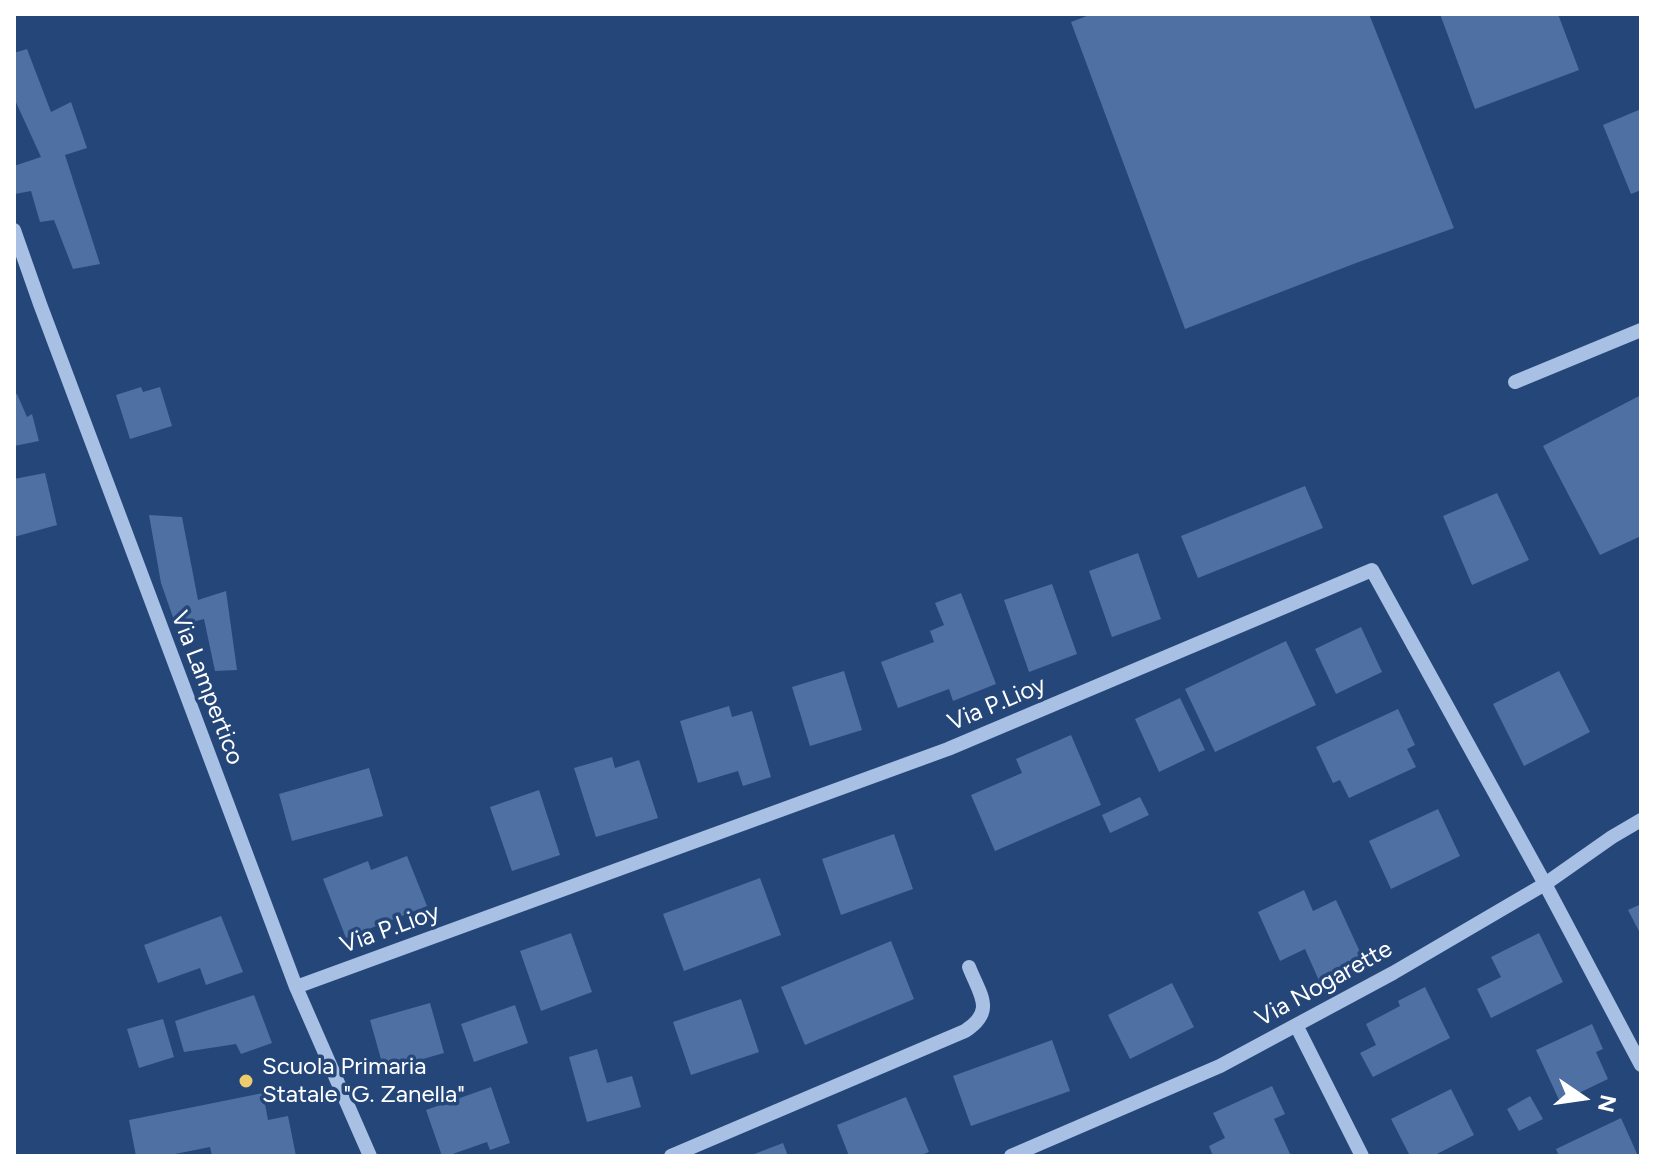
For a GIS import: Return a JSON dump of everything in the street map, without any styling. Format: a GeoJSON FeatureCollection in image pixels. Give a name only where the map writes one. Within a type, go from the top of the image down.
{"type":"FeatureCollection","features":[{"type":"Feature","properties":{"kind":"street","name":"Via Lampertico"},"geometry":{"type":"LineString","coordinates":[[14,230],[296,987],[370,1156]]}},
{"type":"Feature","properties":{"kind":"street"},"geometry":{"type":"LineString","coordinates":[[1515,382],[1641,330]]}},
{"type":"Feature","properties":{"kind":"street","name":"Via P.Lioy"},"geometry":{"type":"LineString","coordinates":[[296,987],[948,749],[1372,570],[1545,884]]}},
{"type":"Feature","properties":{"kind":"street","name":"Via Nogarette"},"geometry":{"type":"LineString","coordinates":[[1011,1156],[1220,1066],[1393,973],[1545,884],[1641,820]]}},
{"type":"Feature","properties":{"kind":"street"},"geometry":{"type":"LineString","coordinates":[[1545,884],[1641,1065]]}},
{"type":"Feature","properties":{"kind":"street"},"geometry":{"type":"LineString","coordinates":[[671,1156],[965,1031],[977,1023],[983,1014],[983,1005],[969,967]]}},
{"type":"Feature","properties":{"kind":"street"},"geometry":{"type":"LineString","coordinates":[[1296,1025],[1362,1156]]}},
{"type":"Feature","properties":{"kind":"building"},"geometry":{"type":"Polygon","coordinates":[[[1092,14],[1369,14],[1454,228],[1185,329],[1071,22],[1092,14]]]}},
{"type":"Feature","properties":{"kind":"building"},"geometry":{"type":"Polygon","coordinates":[[[1440,14],[1558,14],[1579,70],[1475,109],[1440,14]]]}},
{"type":"Feature","properties":{"kind":"building"},"geometry":{"type":"Polygon","coordinates":[[[27,49],[51,112],[71,102],[87,148],[65,155],[100,264],[73,269],[54,220],[40,222],[31,191],[14,192],[14,166],[41,157],[14,98],[14,53],[27,49]]]}},
{"type":"Feature","properties":{"kind":"building"},"geometry":{"type":"Polygon","coordinates":[[[1641,109],[1641,190],[1631,194],[1603,125],[1641,109]]]}},
{"type":"Feature","properties":{"kind":"building"},"geometry":{"type":"Polygon","coordinates":[[[141,387],[143,392],[160,387],[172,426],[130,439],[116,395],[141,387]]]}},
{"type":"Feature","properties":{"kind":"building"},"geometry":{"type":"Polygon","coordinates":[[[17,394],[27,417],[32,414],[39,441],[14,446],[14,395],[17,394]]]}},
{"type":"Feature","properties":{"kind":"building"},"geometry":{"type":"Polygon","coordinates":[[[1641,395],[1641,536],[1600,555],[1543,446],[1641,395]]]}},
{"type":"Feature","properties":{"kind":"building"},"geometry":{"type":"Polygon","coordinates":[[[45,473],[57,525],[14,537],[14,479],[45,473]]]}},
{"type":"Feature","properties":{"kind":"building"},"geometry":{"type":"Polygon","coordinates":[[[1305,486],[1323,528],[1198,578],[1181,536],[1305,486]]]}},
{"type":"Feature","properties":{"kind":"building"},"geometry":{"type":"Polygon","coordinates":[[[1497,493],[1529,560],[1472,585],[1443,516],[1497,493]]]}},
{"type":"Feature","properties":{"kind":"building"},"geometry":{"type":"Polygon","coordinates":[[[149,515],[182,517],[198,600],[226,591],[237,670],[215,671],[204,619],[176,626],[161,583],[149,515]]]}},
{"type":"Feature","properties":{"kind":"building"},"geometry":{"type":"Polygon","coordinates":[[[1138,553],[1161,619],[1112,637],[1089,571],[1138,553]]]}},
{"type":"Feature","properties":{"kind":"building"},"geometry":{"type":"Polygon","coordinates":[[[1052,584],[1077,654],[1029,672],[1004,600],[1052,584]]]}},
{"type":"Feature","properties":{"kind":"building"},"geometry":{"type":"Polygon","coordinates":[[[961,593],[996,684],[953,701],[949,689],[898,708],[881,662],[934,642],[930,631],[944,625],[935,603],[961,593]]]}},
{"type":"Feature","properties":{"kind":"building"},"geometry":{"type":"Polygon","coordinates":[[[1361,627],[1382,672],[1336,694],[1315,649],[1361,627]]]}},
{"type":"Feature","properties":{"kind":"building"},"geometry":{"type":"Polygon","coordinates":[[[1286,641],[1316,705],[1215,752],[1185,689],[1286,641]]]}},
{"type":"Feature","properties":{"kind":"building"},"geometry":{"type":"Polygon","coordinates":[[[844,671],[862,730],[810,746],[792,687],[844,671]]]}},
{"type":"Feature","properties":{"kind":"building"},"geometry":{"type":"Polygon","coordinates":[[[1559,671],[1590,732],[1524,766],[1493,704],[1559,671]]]}},
{"type":"Feature","properties":{"kind":"building"},"geometry":{"type":"Polygon","coordinates":[[[1180,698],[1205,750],[1159,772],[1135,719],[1180,698]]]}},
{"type":"Feature","properties":{"kind":"building"},"geometry":{"type":"Polygon","coordinates":[[[729,706],[732,717],[752,711],[771,777],[743,786],[738,771],[698,783],[680,721],[729,706]]]}},
{"type":"Feature","properties":{"kind":"building"},"geometry":{"type":"Polygon","coordinates":[[[1398,709],[1415,745],[1407,749],[1416,767],[1349,798],[1340,780],[1333,783],[1316,747],[1398,709]]]}},
{"type":"Feature","properties":{"kind":"building"},"geometry":{"type":"Polygon","coordinates":[[[1071,735],[1101,805],[995,851],[971,795],[1022,773],[1016,759],[1071,735]]]}},
{"type":"Feature","properties":{"kind":"building"},"geometry":{"type":"Polygon","coordinates":[[[612,757],[615,768],[639,760],[658,818],[596,837],[574,768],[612,757]]]}},
{"type":"Feature","properties":{"kind":"building"},"geometry":{"type":"Polygon","coordinates":[[[369,768],[383,816],[292,841],[279,794],[369,768]]]}},
{"type":"Feature","properties":{"kind":"building"},"geometry":{"type":"Polygon","coordinates":[[[539,790],[560,855],[512,871],[490,807],[539,790]]]}},
{"type":"Feature","properties":{"kind":"building"},"geometry":{"type":"Polygon","coordinates":[[[1140,797],[1149,815],[1110,833],[1102,815],[1140,797]]]}},
{"type":"Feature","properties":{"kind":"building"},"geometry":{"type":"Polygon","coordinates":[[[1438,809],[1460,856],[1391,889],[1369,841],[1438,809]]]}},
{"type":"Feature","properties":{"kind":"building"},"geometry":{"type":"Polygon","coordinates":[[[894,834],[913,889],[841,915],[822,859],[894,834]]]}},
{"type":"Feature","properties":{"kind":"building"},"geometry":{"type":"Polygon","coordinates":[[[407,856],[427,906],[346,938],[323,879],[368,861],[371,870],[407,856]]]}},
{"type":"Feature","properties":{"kind":"building"},"geometry":{"type":"Polygon","coordinates":[[[760,878],[781,935],[684,971],[663,914],[760,878]]]}},
{"type":"Feature","properties":{"kind":"building"},"geometry":{"type":"Polygon","coordinates":[[[1304,890],[1313,911],[1336,900],[1366,965],[1321,985],[1305,949],[1280,961],[1258,912],[1304,890]]]}},
{"type":"Feature","properties":{"kind":"building"},"geometry":{"type":"Polygon","coordinates":[[[1641,904],[1641,935],[1628,910],[1641,904]]]}},
{"type":"Feature","properties":{"kind":"building"},"geometry":{"type":"Polygon","coordinates":[[[221,916],[243,972],[206,985],[200,968],[158,983],[144,945],[221,916]]]}},
{"type":"Feature","properties":{"kind":"building"},"geometry":{"type":"Polygon","coordinates":[[[571,933],[592,992],[541,1011],[520,951],[571,933]]]}},
{"type":"Feature","properties":{"kind":"building"},"geometry":{"type":"Polygon","coordinates":[[[1539,933],[1563,982],[1491,1018],[1477,989],[1501,977],[1491,957],[1539,933]]]}},
{"type":"Feature","properties":{"kind":"building"},"geometry":{"type":"Polygon","coordinates":[[[891,941],[914,999],[805,1045],[781,987],[891,941]]]}},
{"type":"Feature","properties":{"kind":"building"},"geometry":{"type":"Polygon","coordinates":[[[1172,983],[1194,1027],[1130,1059],[1108,1015],[1172,983]]]}},
{"type":"Feature","properties":{"kind":"building"},"geometry":{"type":"Polygon","coordinates":[[[1425,987],[1450,1038],[1373,1077],[1360,1053],[1376,1045],[1366,1024],[1400,1006],[1398,1001],[1425,987]]]}},
{"type":"Feature","properties":{"kind":"building"},"geometry":{"type":"Polygon","coordinates":[[[254,995],[272,1043],[241,1054],[236,1044],[184,1052],[175,1021],[254,995]]]}},
{"type":"Feature","properties":{"kind":"building"},"geometry":{"type":"Polygon","coordinates":[[[741,999],[759,1052],[691,1075],[673,1022],[741,999]]]}},
{"type":"Feature","properties":{"kind":"building"},"geometry":{"type":"Polygon","coordinates":[[[430,1003],[444,1053],[384,1070],[370,1020],[430,1003]]]}},
{"type":"Feature","properties":{"kind":"building"},"geometry":{"type":"Polygon","coordinates":[[[515,1005],[528,1043],[474,1062],[461,1024],[515,1005]]]}},
{"type":"Feature","properties":{"kind":"building"},"geometry":{"type":"Polygon","coordinates":[[[163,1019],[174,1057],[139,1068],[127,1029],[163,1019]]]}},
{"type":"Feature","properties":{"kind":"building"},"geometry":{"type":"Polygon","coordinates":[[[1592,1024],[1603,1049],[1596,1052],[1608,1079],[1560,1102],[1536,1050],[1592,1024]]]}},
{"type":"Feature","properties":{"kind":"building"},"geometry":{"type":"Polygon","coordinates":[[[1052,1040],[1070,1091],[971,1126],[953,1076],[1052,1040]]]}},
{"type":"Feature","properties":{"kind":"building"},"geometry":{"type":"Polygon","coordinates":[[[597,1049],[607,1083],[632,1076],[641,1107],[587,1122],[569,1057],[597,1049]]]}},
{"type":"Feature","properties":{"kind":"building"},"geometry":{"type":"Polygon","coordinates":[[[1272,1086],[1285,1114],[1274,1119],[1291,1156],[1213,1156],[1209,1146],[1225,1138],[1213,1113],[1272,1086]]]}},
{"type":"Feature","properties":{"kind":"building"},"geometry":{"type":"Polygon","coordinates":[[[491,1087],[510,1143],[490,1150],[487,1142],[442,1156],[426,1110],[491,1087]]]}},
{"type":"Feature","properties":{"kind":"building"},"geometry":{"type":"Polygon","coordinates":[[[1451,1089],[1474,1135],[1433,1156],[1410,1156],[1391,1119],[1451,1089]]]}},
{"type":"Feature","properties":{"kind":"building"},"geometry":{"type":"Polygon","coordinates":[[[263,1093],[268,1120],[288,1116],[296,1156],[212,1156],[210,1147],[165,1156],[136,1156],[129,1120],[263,1093]]]}},
{"type":"Feature","properties":{"kind":"building"},"geometry":{"type":"Polygon","coordinates":[[[1530,1096],[1543,1119],[1519,1131],[1507,1109],[1530,1096]]]}},
{"type":"Feature","properties":{"kind":"building"},"geometry":{"type":"Polygon","coordinates":[[[906,1097],[929,1152],[919,1156],[849,1156],[837,1125],[906,1097]]]}},
{"type":"Feature","properties":{"kind":"building"},"geometry":{"type":"Polygon","coordinates":[[[1621,1118],[1638,1156],[1559,1156],[1556,1149],[1621,1118]]]}},
{"type":"Feature","properties":{"kind":"building"},"geometry":{"type":"Polygon","coordinates":[[[783,1143],[788,1156],[749,1156],[783,1143]]]}},
{"type":"Feature","properties":{"kind":"place","name":"Scuola Primaria Statale \"G. Zanella\""},"geometry":{"type":"Point","coordinates":[246,1081]}}]}
